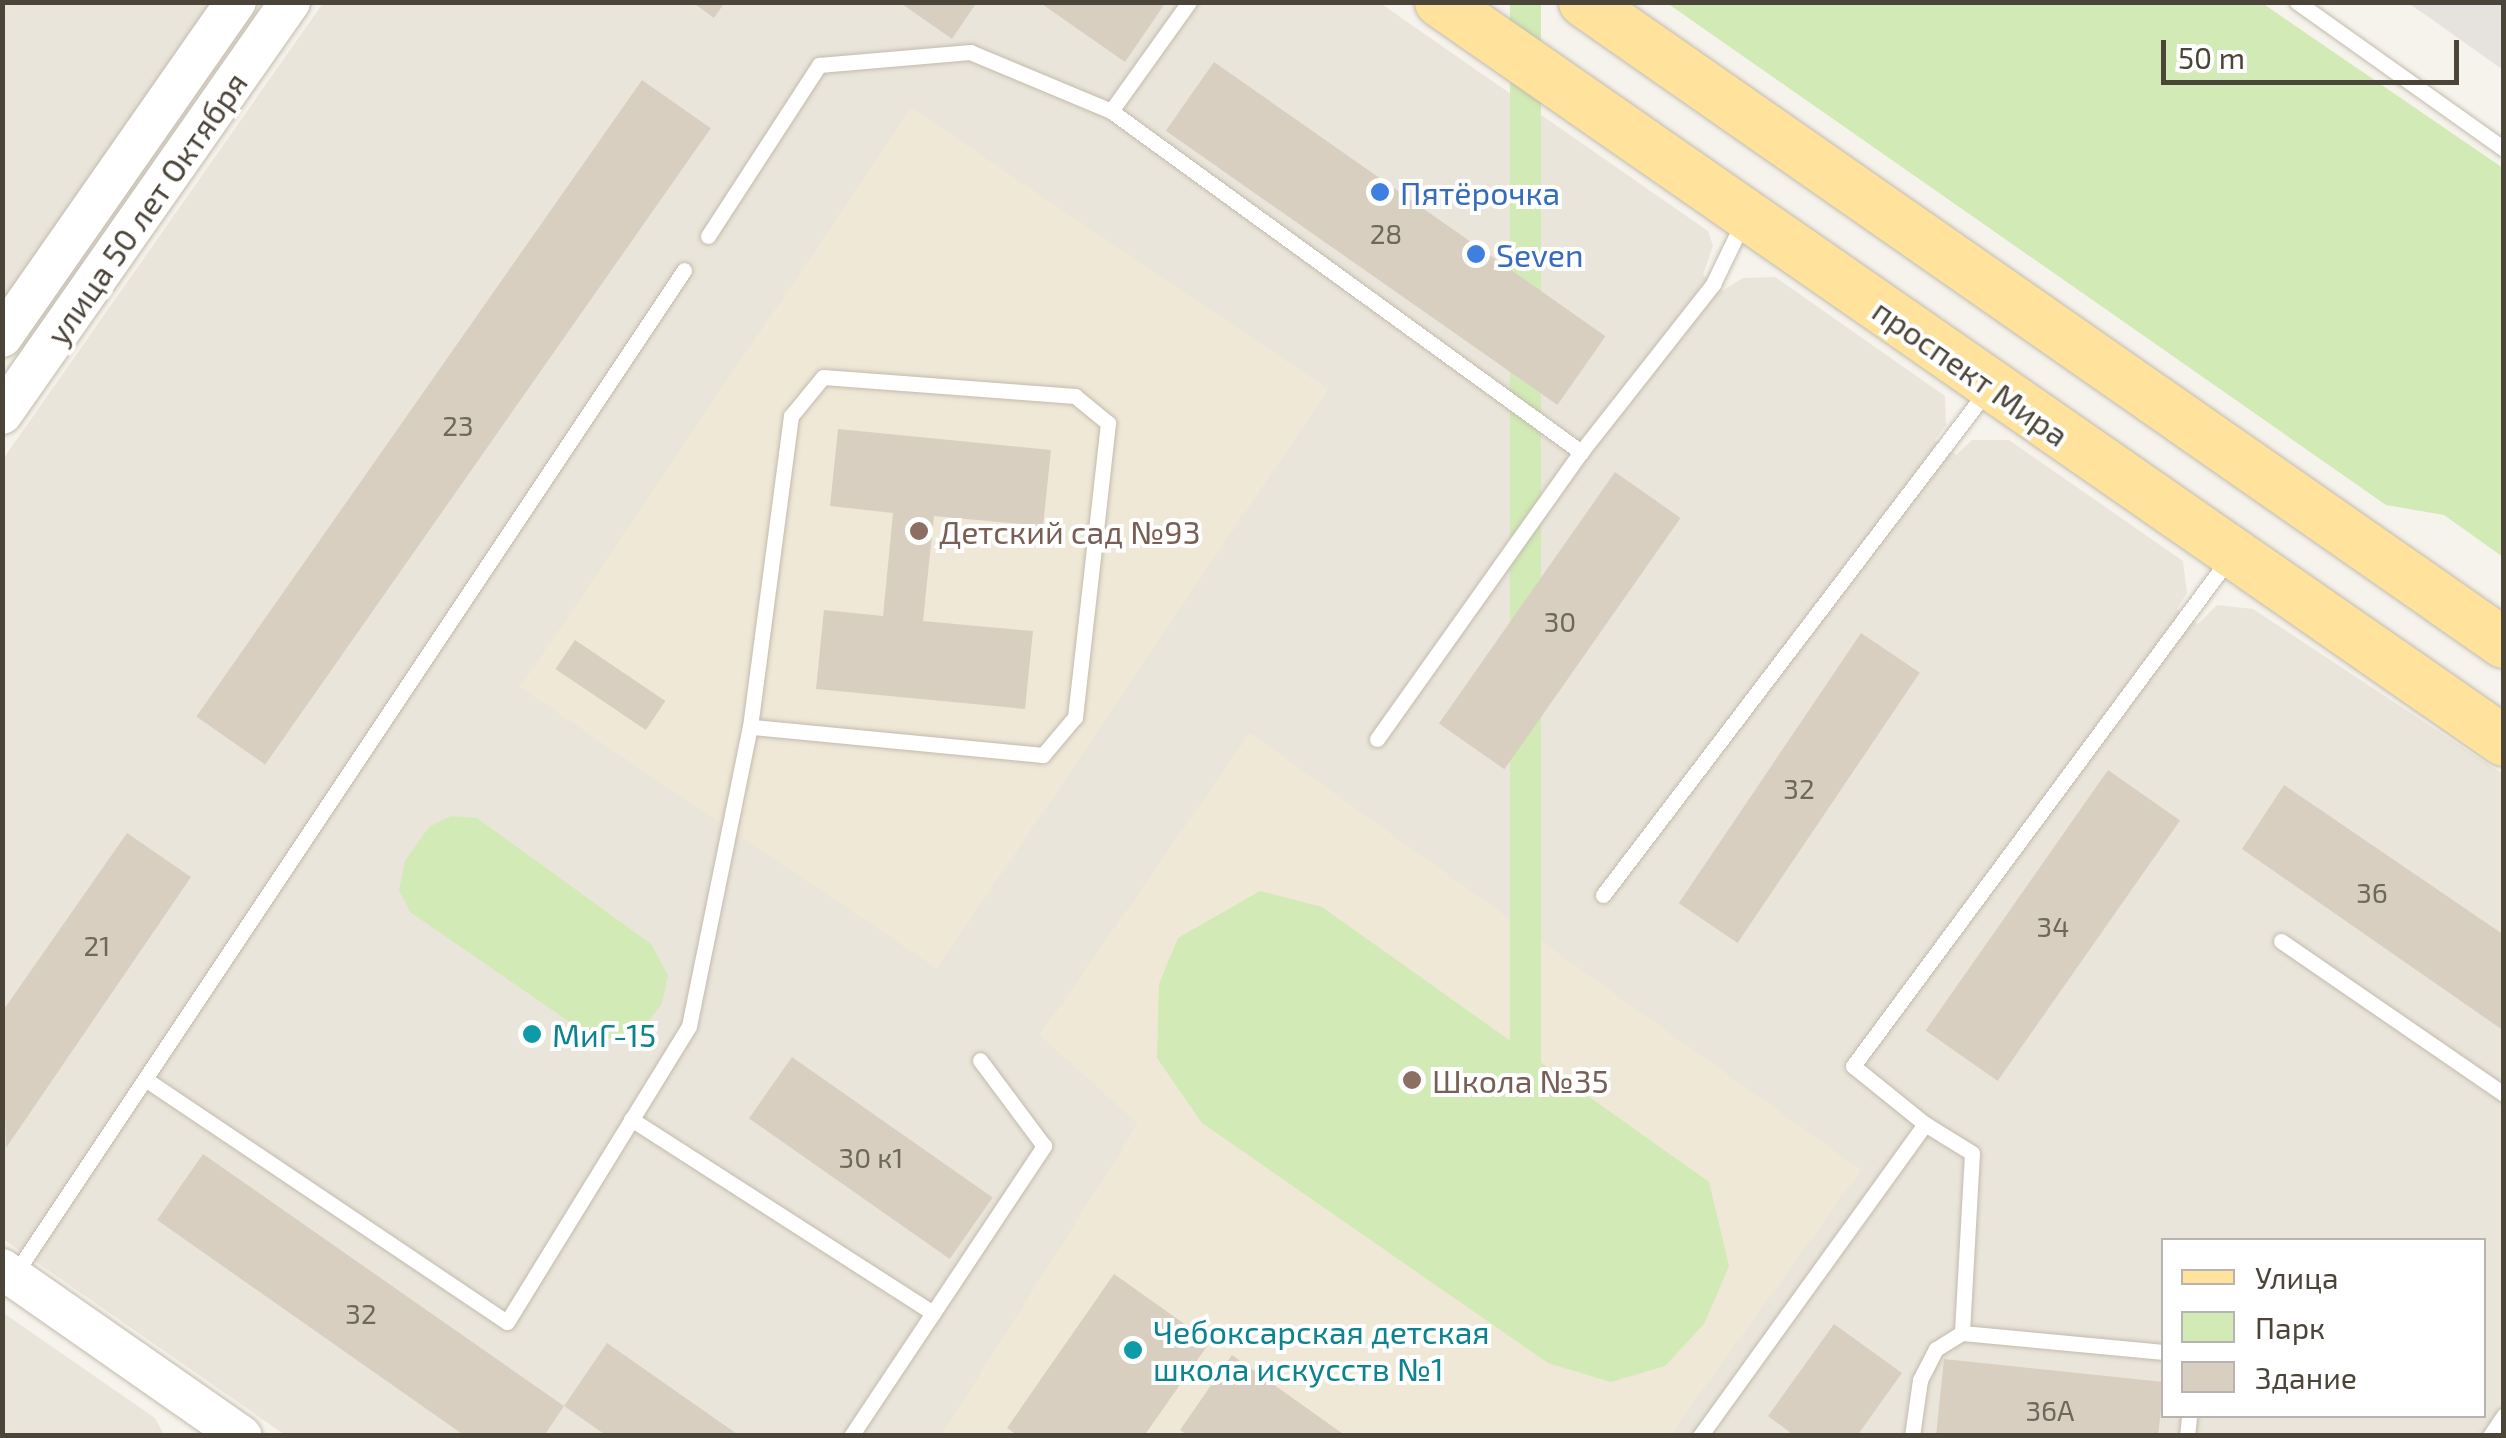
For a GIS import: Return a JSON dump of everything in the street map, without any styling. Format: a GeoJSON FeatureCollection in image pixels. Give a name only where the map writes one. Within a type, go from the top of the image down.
{"type":"FeatureCollection","features":[{"type":"Feature","properties":{"kind":"main road","name":"проспект Мира"},"geometry":{"type":"LineString","coordinates":[[1440,2],[2504,741]]}},
{"type":"Feature","properties":{"kind":"main road"},"geometry":{"type":"LineString","coordinates":[[1584,2],[2504,643]]}},
{"type":"Feature","properties":{"kind":"street","name":"улица 50 лет Октября"},"geometry":{"type":"LineString","coordinates":[[2,337],[236,2]]}},
{"type":"Feature","properties":{"kind":"street","name":"улица 50 лет Октября"},"geometry":{"type":"LineString","coordinates":[[2,414],[290,2]]}},
{"type":"Feature","properties":{"kind":"street"},"geometry":{"type":"LineString","coordinates":[[8,1273],[226,1431]]}},
{"type":"Feature","properties":{"kind":"lane"},"geometry":{"type":"LineString","coordinates":[[1111,111],[1189,2]]}},
{"type":"Feature","properties":{"kind":"lane"},"geometry":{"type":"LineString","coordinates":[[2298,2],[2504,150]]}},
{"type":"Feature","properties":{"kind":"lane"},"geometry":{"type":"LineString","coordinates":[[708,236],[820,65],[970,52],[1111,111],[1581,452]]}},
{"type":"Feature","properties":{"kind":"lane"},"geometry":{"type":"LineString","coordinates":[[1378,739],[1581,452],[1713,284],[1745,217]]}},
{"type":"Feature","properties":{"kind":"lane"},"geometry":{"type":"LineString","coordinates":[[8,1273],[148,1081],[684,270]]}},
{"type":"Feature","properties":{"kind":"lane"},"geometry":{"type":"LineString","coordinates":[[148,1081],[507,1322],[689,1026],[750,727],[791,416],[823,377],[1076,396],[1108,423],[1075,717],[1043,755],[750,727]]}},
{"type":"Feature","properties":{"kind":"lane"},"geometry":{"type":"LineString","coordinates":[[1604,895],[1991,386]]}},
{"type":"Feature","properties":{"kind":"lane"},"geometry":{"type":"LineString","coordinates":[[1962,1332],[1972,1153],[1925,1124],[1853,1066],[2232,553]]}},
{"type":"Feature","properties":{"kind":"lane"},"geometry":{"type":"LineString","coordinates":[[2281,941],[2504,1094]]}},
{"type":"Feature","properties":{"kind":"lane"},"geometry":{"type":"LineString","coordinates":[[851,1436],[1044,1146],[980,1060]]}},
{"type":"Feature","properties":{"kind":"lane"},"geometry":{"type":"LineString","coordinates":[[632,1119],[932,1313]]}},
{"type":"Feature","properties":{"kind":"lane"},"geometry":{"type":"LineString","coordinates":[[1700,1436],[1925,1124]]}},
{"type":"Feature","properties":{"kind":"lane"},"geometry":{"type":"LineString","coordinates":[[1912,1436],[1920,1380],[1936,1348],[1962,1332],[2161,1352]]}},
{"type":"Feature","properties":{"kind":"lane"},"geometry":{"type":"LineString","coordinates":[[2490,1436],[2504,1415]]}},
{"type":"Feature","properties":{"kind":"shaded area"},"geometry":{"type":"Polygon","coordinates":[[[3,3],[219,3],[3,314],[3,3]]]}},
{"type":"Feature","properties":{"kind":"shaded area"},"geometry":{"type":"Polygon","coordinates":[[[323,3],[1380,3],[1708,231],[1713,246],[1703,275],[1722,291],[1743,278],[1775,277],[1945,396],[1946,425],[1935,440],[1956,455],[1972,440],[2009,440],[2183,561],[2187,593],[2177,609],[2198,624],[2217,605],[2253,609],[2503,774],[2503,1435],[285,1435],[3,1239],[3,459],[323,3]]]}},
{"type":"Feature","properties":{"kind":"shaded area"},"geometry":{"type":"Polygon","coordinates":[[[2408,3],[2503,3],[2503,70],[2430,18],[2408,3]]]}},
{"type":"Feature","properties":{"kind":"shaded area","name":"Детский сад №93"},"geometry":{"type":"Polygon","coordinates":[[[911,108],[1328,389],[937,969],[520,687],[911,108]]]}},
{"type":"Feature","properties":{"kind":"shaded area","name":"Школа №35"},"geometry":{"type":"Polygon","coordinates":[[[1250,733],[1861,1170],[1670,1435],[941,1436],[1138,1124],[1040,1035],[1250,733]]]}},
{"type":"Feature","properties":{"kind":"shaded area"},"geometry":{"type":"Polygon","coordinates":[[[2,1312],[155,1418],[164,1435],[3,1435],[2,1312]]]}},
{"type":"Feature","properties":{"kind":"green space"},"geometry":{"type":"Polygon","coordinates":[[[1510,3],[1541,3],[1541,1215],[1510,1215],[1510,3]]]}},
{"type":"Feature","properties":{"kind":"green space"},"geometry":{"type":"Polygon","coordinates":[[[1667,3],[2262,3],[2503,168],[2503,557],[2444,515],[2386,505],[1667,3]]]}},
{"type":"Feature","properties":{"kind":"green space"},"geometry":{"type":"Polygon","coordinates":[[[451,816],[477,818],[651,944],[668,975],[662,1003],[636,1039],[593,1038],[410,912],[399,890],[405,861],[429,827],[451,816]]]}},
{"type":"Feature","properties":{"kind":"green space"},"geometry":{"type":"Polygon","coordinates":[[[1260,891],[1322,907],[1709,1182],[1729,1266],[1704,1324],[1665,1366],[1611,1382],[1548,1363],[1202,1123],[1157,1058],[1159,984],[1178,938],[1260,891]]]}},
{"type":"Feature","properties":{"kind":"building"},"geometry":{"type":"Polygon","coordinates":[[[692,2],[725,2],[714,18],[692,2]]]}},
{"type":"Feature","properties":{"kind":"building"},"geometry":{"type":"Polygon","coordinates":[[[899,2],[977,2],[952,39],[899,2]]]}},
{"type":"Feature","properties":{"kind":"building"},"geometry":{"type":"Polygon","coordinates":[[[1039,2],[1166,2],[1125,62],[1039,2]]]}},
{"type":"Feature","properties":{"kind":"building"},"geometry":{"type":"Polygon","coordinates":[[[1214,62],[1606,336],[1557,405],[1166,131],[1214,62]]]}},
{"type":"Feature","properties":{"kind":"building"},"geometry":{"type":"Polygon","coordinates":[[[642,80],[711,128],[265,765],[196,716],[642,80]]]}},
{"type":"Feature","properties":{"kind":"building"},"geometry":{"type":"Polygon","coordinates":[[[838,429],[1051,450],[1043,526],[934,516],[923,621],[1033,631],[1025,709],[816,689],[824,610],[883,616],[893,513],[830,506],[838,429]]]}},
{"type":"Feature","properties":{"kind":"building"},"geometry":{"type":"Polygon","coordinates":[[[1615,472],[1681,518],[1504,769],[1439,723],[1615,472]]]}},
{"type":"Feature","properties":{"kind":"building"},"geometry":{"type":"Polygon","coordinates":[[[1861,633],[1920,673],[1738,943],[1679,903],[1861,633]]]}},
{"type":"Feature","properties":{"kind":"building"},"geometry":{"type":"Polygon","coordinates":[[[575,640],[665,701],[646,730],[555,669],[575,640]]]}},
{"type":"Feature","properties":{"kind":"building"},"geometry":{"type":"Polygon","coordinates":[[[2108,770],[2180,820],[1998,1081],[1926,1030],[2108,770]]]}},
{"type":"Feature","properties":{"kind":"building"},"geometry":{"type":"Polygon","coordinates":[[[2284,785],[2504,935],[2504,1031],[2242,849],[2284,785]]]}},
{"type":"Feature","properties":{"kind":"building"},"geometry":{"type":"Polygon","coordinates":[[[127,833],[191,877],[6,1148],[2,1012],[127,833]]]}},
{"type":"Feature","properties":{"kind":"building"},"geometry":{"type":"Polygon","coordinates":[[[792,1057],[993,1198],[950,1259],[749,1118],[792,1057]]]}},
{"type":"Feature","properties":{"kind":"building"},"geometry":{"type":"Polygon","coordinates":[[[203,1154],[564,1406],[544,1436],[465,1436],[157,1220],[203,1154]]]}},
{"type":"Feature","properties":{"kind":"building","name":"Чебоксарская детская школа искусств №1"},"geometry":{"type":"Polygon","coordinates":[[[1114,1274],[1210,1342],[1144,1436],[1018,1436],[1007,1428],[1114,1274]]]}},
{"type":"Feature","properties":{"kind":"building"},"geometry":{"type":"Polygon","coordinates":[[[1834,1324],[1902,1373],[1857,1436],[1795,1436],[1768,1416],[1834,1324]]]}},
{"type":"Feature","properties":{"kind":"building"},"geometry":{"type":"Polygon","coordinates":[[[607,1343],[740,1436],[607,1436],[564,1406],[607,1343]]]}},
{"type":"Feature","properties":{"kind":"building"},"geometry":{"type":"Polygon","coordinates":[[[1232,1355],[1346,1436],[1188,1436],[1180,1430],[1232,1355]]]}},
{"type":"Feature","properties":{"kind":"building"},"geometry":{"type":"Polygon","coordinates":[[[1944,1359],[2161,1382],[2158,1436],[1936,1436],[1944,1359]]]}},
{"type":"Feature","properties":{"kind":"place","name":"Пятёрочка"},"geometry":{"type":"Point","coordinates":[1380,192]}},
{"type":"Feature","properties":{"kind":"place","name":"Seven"},"geometry":{"type":"Point","coordinates":[1476,254]}},
{"type":"Feature","properties":{"kind":"place","name":"Детский сад №93"},"geometry":{"type":"Point","coordinates":[919,531]}},
{"type":"Feature","properties":{"kind":"place","name":"МиГ-15"},"geometry":{"type":"Point","coordinates":[532,1034]}},
{"type":"Feature","properties":{"kind":"place","name":"Школа №35"},"geometry":{"type":"Point","coordinates":[1412,1080]}},
{"type":"Feature","properties":{"kind":"place","name":"Чебоксарская детская школа искусств №1"},"geometry":{"type":"Point","coordinates":[1133,1350]}}]}
